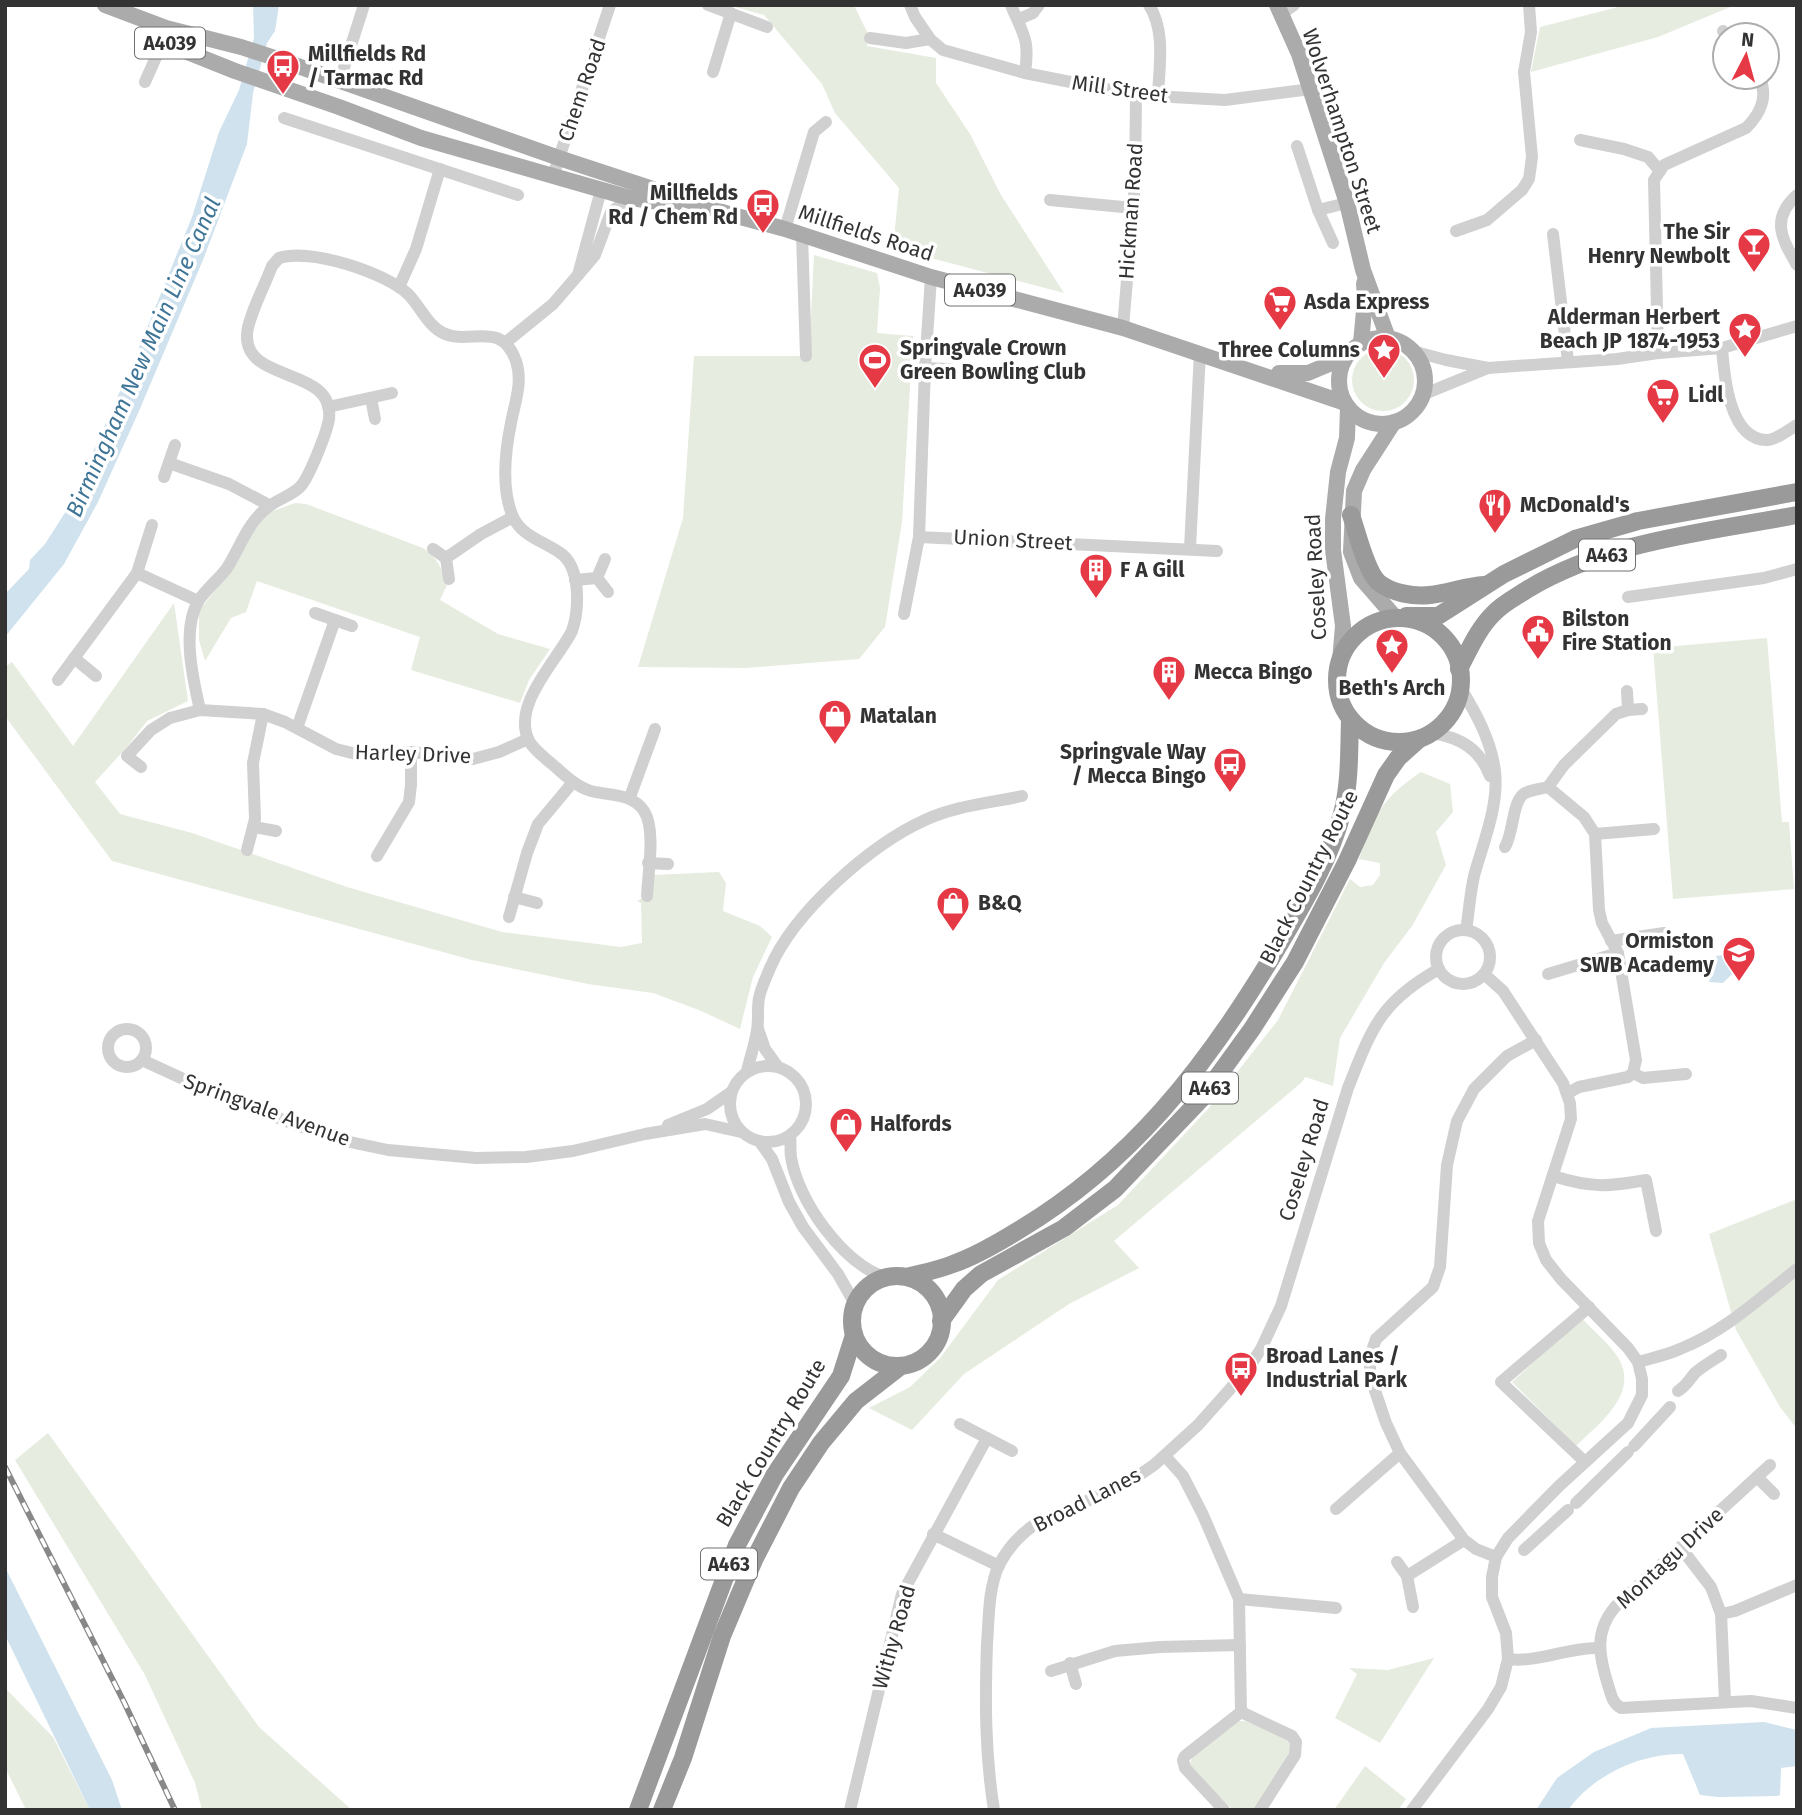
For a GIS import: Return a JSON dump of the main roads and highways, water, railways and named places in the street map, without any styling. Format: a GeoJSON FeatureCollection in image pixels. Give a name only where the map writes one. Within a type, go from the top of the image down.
{"type":"FeatureCollection","features":[{"type":"Feature","properties":{"kind":"highway","name":"A463"},"geometry":{"type":"LineString","coordinates":[[1350,720],[1342,707],[1338,692],[1340,661],[1350,643],[1380,619],[1438,616],[1549,550],[1575,539],[1638,521],[1797,492]]}},
{"type":"Feature","properties":{"kind":"highway","name":"A463"},"geometry":{"type":"LineString","coordinates":[[1459,669],[1475,638],[1492,614],[1507,602],[1569,568],[1643,545],[1797,515]]}},
{"type":"Feature","properties":{"kind":"highway"},"geometry":{"type":"LineString","coordinates":[[1351,516],[1369,568],[1377,581],[1396,591],[1415,596],[1432,595],[1488,585]]}},
{"type":"Feature","properties":{"kind":"highway","name":"A463"},"geometry":{"type":"LineString","coordinates":[[1400,616],[1422,622],[1446,641],[1459,669],[1460,687],[1451,715],[1425,737]]}},
{"type":"Feature","properties":{"kind":"highway"},"geometry":{"type":"LineString","coordinates":[[1350,720],[1365,733],[1383,741],[1402,743],[1425,737]]}},
{"type":"Feature","properties":{"kind":"highway","name":"Black Country Route"},"geometry":{"type":"LineString","coordinates":[[907,1277],[954,1264],[998,1243],[1052,1210],[1110,1166],[1188,1083],[1255,985],[1293,922],[1336,834],[1346,791],[1350,720]]}},
{"type":"Feature","properties":{"kind":"highway","name":"Black Country Route"},"geometry":{"type":"LineString","coordinates":[[942,1321],[964,1289],[981,1274],[1064,1228],[1115,1189],[1202,1097],[1252,1029],[1295,962],[1347,861],[1386,775],[1398,758],[1425,737]]}},
{"type":"Feature","properties":{"kind":"highway","name":"A463"},"geometry":{"type":"LineString","coordinates":[[854,1335],[852,1320],[855,1304],[867,1287],[884,1277],[907,1277]]}},
{"type":"Feature","properties":{"kind":"highway"},"geometry":{"type":"LineString","coordinates":[[907,1277],[929,1290],[939,1304],[942,1321]]}},
{"type":"Feature","properties":{"kind":"highway","name":"A463"},"geometry":{"type":"LineString","coordinates":[[901,1366],[919,1360],[930,1351],[938,1340],[942,1321]]}},
{"type":"Feature","properties":{"kind":"highway"},"geometry":{"type":"LineString","coordinates":[[854,1335],[858,1344],[871,1358],[881,1363],[901,1366]]}},
{"type":"Feature","properties":{"kind":"highway","name":"Black Country Route"},"geometry":{"type":"LineString","coordinates":[[638,1810],[737,1545],[775,1474],[841,1376],[854,1335]]}},
{"type":"Feature","properties":{"kind":"highway","name":"Black Country Route"},"geometry":{"type":"LineString","coordinates":[[662,1810],[683,1758],[722,1636],[754,1560],[791,1488],[821,1443],[856,1401],[901,1366]]}},
{"type":"Feature","properties":{"kind":"main road","name":"A4039"},"geometry":{"type":"LineString","coordinates":[[107,6],[165,34]]}},
{"type":"Feature","properties":{"kind":"main road","name":"Wolverhampton Street"},"geometry":{"type":"LineString","coordinates":[[1284,8],[1347,203],[1363,270]]}},
{"type":"Feature","properties":{"kind":"main road","name":"Millfields Road"},"geometry":{"type":"LineString","coordinates":[[165,34],[241,47],[559,158],[712,208],[930,276],[1123,328],[1200,352],[1347,405]]}},
{"type":"Feature","properties":{"kind":"main road","name":"Millfields Road"},"geometry":{"type":"LineString","coordinates":[[165,34],[185,51],[234,71],[421,138],[630,198],[712,208]]}},
{"type":"Feature","properties":{"kind":"main road"},"geometry":{"type":"LineString","coordinates":[[421,138],[428,111]]}},
{"type":"Feature","properties":{"kind":"main road"},"geometry":{"type":"LineString","coordinates":[[1363,270],[1388,338]]}},
{"type":"Feature","properties":{"kind":"main road"},"geometry":{"type":"LineString","coordinates":[[1363,270],[1365,300],[1361,343],[1388,338],[1402,343],[1412,351],[1423,369],[1422,395],[1412,410],[1394,422]]}},
{"type":"Feature","properties":{"kind":"main road","name":"A4039"},"geometry":{"type":"LineString","coordinates":[[1346,357],[1361,343]]}},
{"type":"Feature","properties":{"kind":"main road","name":"Millfields Road"},"geometry":{"type":"LineString","coordinates":[[1249,369],[1296,375],[1308,373],[1346,357]]}},
{"type":"Feature","properties":{"kind":"main road"},"geometry":{"type":"LineString","coordinates":[[1346,357],[1339,378],[1340,390],[1347,405]]}},
{"type":"Feature","properties":{"kind":"main road","name":"A4039"},"geometry":{"type":"LineString","coordinates":[[1347,405],[1358,416],[1370,422],[1394,422]]}},
{"type":"Feature","properties":{"kind":"main road","name":"Coseley Road"},"geometry":{"type":"LineString","coordinates":[[1340,661],[1343,626],[1333,550],[1333,519],[1338,472],[1347,438],[1347,405]]}},
{"type":"Feature","properties":{"kind":"main road","name":"Coseley Road"},"geometry":{"type":"LineString","coordinates":[[1394,422],[1363,470],[1354,491],[1351,552],[1361,578],[1400,616]]}},
{"type":"Feature","properties":{"kind":"water","name":"Birmingham New Main Line Canal"},"geometry":{"type":"Polygon","coordinates":[[[253,5],[279,5],[275,31],[267,43],[253,93],[247,144],[203,260],[98,502],[64,564],[5,637],[5,594],[29,569],[30,560],[45,544],[68,508],[136,355],[192,217],[219,132],[239,90],[254,38],[253,5]]]}},
{"type":"Feature","properties":{"kind":"water"},"geometry":{"type":"Polygon","coordinates":[[[1749,952],[1745,961],[1723,983],[1709,982],[1716,956],[1749,952]]]}},
{"type":"Feature","properties":{"kind":"water"},"geometry":{"type":"Polygon","coordinates":[[[5,1567],[112,1780],[122,1810],[90,1810],[5,1635],[5,1567]]]}},
{"type":"Feature","properties":{"kind":"water"},"geometry":{"type":"Polygon","coordinates":[[[1764,1722],[1797,1730],[1797,1766],[1781,1768],[1780,1795],[1700,1795],[1683,1754],[1651,1757],[1619,1768],[1591,1786],[1568,1810],[1536,1810],[1557,1778],[1594,1752],[1651,1728],[1764,1722]]]}},
{"type":"Feature","properties":{"kind":"railway"},"geometry":{"type":"LineString","coordinates":[[5,1467],[124,1702],[175,1810]]}},
{"type":"Feature","properties":{"kind":"place","name":"Millfields Rd / Tarmac Rd"},"geometry":{"type":"Point","coordinates":[283,96]}},
{"type":"Feature","properties":{"kind":"place","name":"Millfields Rd / Chem Rd"},"geometry":{"type":"Point","coordinates":[763,235]}},
{"type":"Feature","properties":{"kind":"place","name":"The Sir Henry Newbolt"},"geometry":{"type":"Point","coordinates":[1754,274]}},
{"type":"Feature","properties":{"kind":"place","name":"Asda Express"},"geometry":{"type":"Point","coordinates":[1280,332]}},
{"type":"Feature","properties":{"kind":"place","name":"Alderman Herbert Beach JP 1874-1953"},"geometry":{"type":"Point","coordinates":[1745,359]}},
{"type":"Feature","properties":{"kind":"place","name":"Three Columns"},"geometry":{"type":"Point","coordinates":[1384,380]}},
{"type":"Feature","properties":{"kind":"place","name":"Springvale Crown Green Bowling Club"},"geometry":{"type":"Point","coordinates":[875,390]}},
{"type":"Feature","properties":{"kind":"place","name":"Lidl"},"geometry":{"type":"Point","coordinates":[1663,425]}},
{"type":"Feature","properties":{"kind":"place","name":"McDonald's"},"geometry":{"type":"Point","coordinates":[1495,535]}},
{"type":"Feature","properties":{"kind":"place","name":"F A Gill"},"geometry":{"type":"Point","coordinates":[1096,600]}},
{"type":"Feature","properties":{"kind":"place","name":"Bilston Fire Station"},"geometry":{"type":"Point","coordinates":[1538,661]}},
{"type":"Feature","properties":{"kind":"place","name":"Beth's Arch"},"geometry":{"type":"Point","coordinates":[1392,675]}},
{"type":"Feature","properties":{"kind":"place","name":"Mecca Bingo"},"geometry":{"type":"Point","coordinates":[1169,702]}},
{"type":"Feature","properties":{"kind":"place","name":"Matalan"},"geometry":{"type":"Point","coordinates":[835,746]}},
{"type":"Feature","properties":{"kind":"place","name":"Springvale Way / Mecca Bingo"},"geometry":{"type":"Point","coordinates":[1230,794]}},
{"type":"Feature","properties":{"kind":"place","name":"B&Q"},"geometry":{"type":"Point","coordinates":[953,933]}},
{"type":"Feature","properties":{"kind":"place","name":"Ormiston SWB Academy"},"geometry":{"type":"Point","coordinates":[1739,983]}},
{"type":"Feature","properties":{"kind":"place","name":"Halfords"},"geometry":{"type":"Point","coordinates":[846,1154]}},
{"type":"Feature","properties":{"kind":"place","name":"Broad Lanes / Industrial Park"},"geometry":{"type":"Point","coordinates":[1241,1398]}}]}
